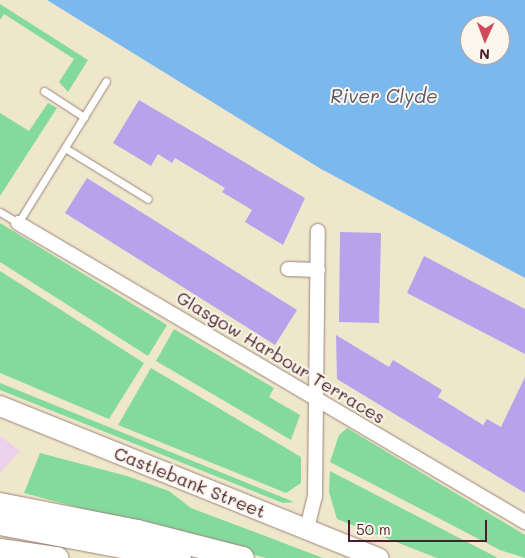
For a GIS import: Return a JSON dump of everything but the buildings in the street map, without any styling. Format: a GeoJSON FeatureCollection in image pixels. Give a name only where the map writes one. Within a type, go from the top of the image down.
{"type":"FeatureCollection","features":[{"type":"Feature","properties":{"kind":"main road"},"geometry":{"type":"LineString","coordinates":[[0,504],[243,558]]}},
{"type":"Feature","properties":{"kind":"main road"},"geometry":{"type":"LineString","coordinates":[[0,524],[180,558]]}},
{"type":"Feature","properties":{"kind":"main road"},"geometry":{"type":"LineString","coordinates":[[0,550],[57,558]]}},
{"type":"Feature","properties":{"kind":"street","name":"Glasgow Harbour Terraces"},"geometry":{"type":"LineString","coordinates":[[18,223],[315,400],[525,522]]}},
{"type":"Feature","properties":{"kind":"street"},"geometry":{"type":"LineString","coordinates":[[307,528],[316,496],[315,400],[318,231]]}},
{"type":"Feature","properties":{"kind":"street"},"geometry":{"type":"LineString","coordinates":[[288,269],[318,270]]}},
{"type":"Feature","properties":{"kind":"street","name":"Castlebank Street"},"geometry":{"type":"LineString","coordinates":[[0,406],[379,558]]}},
{"type":"Feature","properties":{"kind":"lane"},"geometry":{"type":"LineString","coordinates":[[0,212],[18,223],[106,81]]}},
{"type":"Feature","properties":{"kind":"lane"},"geometry":{"type":"LineString","coordinates":[[44,91],[84,117]]}},
{"type":"Feature","properties":{"kind":"lane"},"geometry":{"type":"LineString","coordinates":[[64,148],[148,199]]}},
{"type":"Feature","properties":{"kind":"shaded area"},"geometry":{"type":"Polygon","coordinates":[[[0,436],[20,451],[0,473],[0,436]]]}},
{"type":"Feature","properties":{"kind":"green space"},"geometry":{"type":"Polygon","coordinates":[[[0,4],[88,60],[68,92],[59,82],[74,59],[4,14],[0,20],[0,4]]]}},
{"type":"Feature","properties":{"kind":"green space"},"geometry":{"type":"Polygon","coordinates":[[[48,103],[57,108],[0,196],[0,113],[29,131],[48,103]]]}},
{"type":"Feature","properties":{"kind":"green space"},"geometry":{"type":"Polygon","coordinates":[[[0,223],[167,325],[148,356],[0,262],[0,223]]]}},
{"type":"Feature","properties":{"kind":"green space"},"geometry":{"type":"Polygon","coordinates":[[[0,271],[144,363],[109,419],[0,373],[0,271]]]}},
{"type":"Feature","properties":{"kind":"green space"},"geometry":{"type":"Polygon","coordinates":[[[174,329],[274,388],[269,397],[300,415],[291,440],[156,361],[174,329]]]}},
{"type":"Feature","properties":{"kind":"green space"},"geometry":{"type":"Polygon","coordinates":[[[151,368],[301,457],[301,483],[286,493],[118,425],[151,368]]]}},
{"type":"Feature","properties":{"kind":"green space"},"geometry":{"type":"Polygon","coordinates":[[[0,383],[294,502],[283,503],[0,390],[0,383]]]}},
{"type":"Feature","properties":{"kind":"green space"},"geometry":{"type":"Polygon","coordinates":[[[347,428],[525,535],[525,558],[500,550],[330,462],[339,435],[347,428]]]}},
{"type":"Feature","properties":{"kind":"green space"},"geometry":{"type":"Polygon","coordinates":[[[40,453],[127,476],[169,491],[191,508],[323,558],[266,558],[24,493],[40,453]]]}},
{"type":"Feature","properties":{"kind":"green space"},"geometry":{"type":"Polygon","coordinates":[[[330,471],[497,558],[437,558],[337,519],[329,492],[330,471]]]}},
{"type":"Feature","properties":{"kind":"water","name":"River Clyde"},"geometry":{"type":"Polygon","coordinates":[[[47,0],[525,0],[525,278],[321,169],[47,0]]]}}]}
